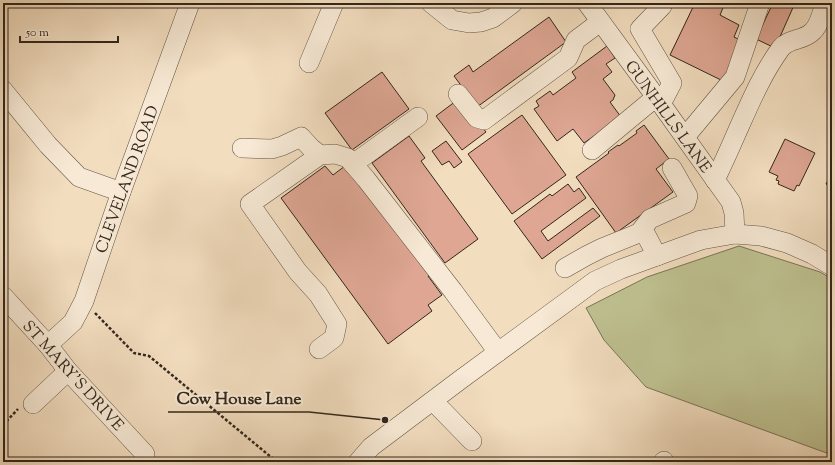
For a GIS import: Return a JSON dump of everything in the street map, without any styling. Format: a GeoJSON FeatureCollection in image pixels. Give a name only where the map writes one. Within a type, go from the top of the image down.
{"type":"FeatureCollection","features":[{"type":"Feature","properties":{"kind":"street","name":"CLEVELAND ROAD"},"geometry":{"type":"LineString","coordinates":[[48,345],[73,322],[84,301],[121,192],[190,3]]}},
{"type":"Feature","properties":{"kind":"street"},"geometry":{"type":"LineString","coordinates":[[309,63],[334,3]]}},
{"type":"Feature","properties":{"kind":"street"},"geometry":{"type":"LineString","coordinates":[[431,3],[452,20],[469,23],[481,22],[493,18],[513,3]]}},
{"type":"Feature","properties":{"kind":"street","name":"GUNHILLS LANE"},"geometry":{"type":"LineString","coordinates":[[587,3],[731,202],[734,213],[735,234]]}},
{"type":"Feature","properties":{"kind":"street"},"geometry":{"type":"LineString","coordinates":[[592,150],[659,101],[672,84],[640,29],[662,6],[662,3]]}},
{"type":"Feature","properties":{"kind":"street"},"geometry":{"type":"LineString","coordinates":[[685,137],[736,77],[760,3]]}},
{"type":"Feature","properties":{"kind":"street"},"geometry":{"type":"LineString","coordinates":[[715,180],[757,87],[766,72],[785,43],[805,37],[813,31],[825,3]]}},
{"type":"Feature","properties":{"kind":"street"},"geometry":{"type":"LineString","coordinates":[[458,94],[477,118],[484,120],[568,58],[576,40],[600,22]]}},
{"type":"Feature","properties":{"kind":"street"},"geometry":{"type":"LineString","coordinates":[[3,90],[48,145],[79,177],[121,192]]}},
{"type":"Feature","properties":{"kind":"street"},"geometry":{"type":"LineString","coordinates":[[353,164],[418,118]]}},
{"type":"Feature","properties":{"kind":"street"},"geometry":{"type":"LineString","coordinates":[[242,148],[272,149],[301,137],[320,155]]}},
{"type":"Feature","properties":{"kind":"street"},"geometry":{"type":"LineString","coordinates":[[319,350],[334,338],[337,324],[318,294],[298,272],[250,204],[320,155],[335,154],[348,158],[353,164],[454,291],[498,352]]}},
{"type":"Feature","properties":{"kind":"street"},"geometry":{"type":"LineString","coordinates":[[565,268],[602,248],[640,233],[650,219],[686,203],[688,196],[672,168]]}},
{"type":"Feature","properties":{"kind":"street"},"geometry":{"type":"LineString","coordinates":[[640,233],[646,235],[657,256]]}},
{"type":"Feature","properties":{"kind":"street"},"geometry":{"type":"LineString","coordinates":[[358,462],[372,447],[498,352],[595,281],[621,269],[701,240],[735,234],[761,236],[787,243],[812,254],[832,266]]}},
{"type":"Feature","properties":{"kind":"street","name":"ST MARY'S DRIVE"},"geometry":{"type":"LineString","coordinates":[[3,296],[48,345],[68,371],[145,454]]}},
{"type":"Feature","properties":{"kind":"street"},"geometry":{"type":"LineString","coordinates":[[33,404],[68,371]]}},
{"type":"Feature","properties":{"kind":"street"},"geometry":{"type":"LineString","coordinates":[[433,401],[472,441]]}},
{"type":"Feature","properties":{"kind":"path"},"geometry":{"type":"LineString","coordinates":[[84,301],[134,353],[149,356],[278,462]]}},
{"type":"Feature","properties":{"kind":"path"},"geometry":{"type":"LineString","coordinates":[[3,424],[21,407],[33,404]]}},
{"type":"Feature","properties":{"kind":"green space"},"geometry":{"type":"Polygon","coordinates":[[[739,246],[820,272],[832,279],[832,455],[646,387],[604,340],[586,308],[647,277],[739,246]]]}},
{"type":"Feature","properties":{"kind":"building"},"geometry":{"type":"Polygon","coordinates":[[[695,3],[725,3],[720,15],[739,25],[734,37],[742,41],[723,81],[670,55],[695,3]]]}},
{"type":"Feature","properties":{"kind":"building"},"geometry":{"type":"Polygon","coordinates":[[[773,3],[795,3],[775,48],[756,39],[773,3]]]}},
{"type":"Feature","properties":{"kind":"building"},"geometry":{"type":"Polygon","coordinates":[[[549,17],[566,42],[477,107],[454,76],[469,65],[473,72],[549,17]]]}},
{"type":"Feature","properties":{"kind":"building"},"geometry":{"type":"Polygon","coordinates":[[[607,46],[615,58],[606,64],[612,72],[603,79],[615,95],[613,100],[610,102],[621,117],[584,143],[573,129],[557,141],[534,109],[539,106],[536,101],[550,91],[553,95],[576,78],[572,72],[607,46]]]}},
{"type":"Feature","properties":{"kind":"building"},"geometry":{"type":"Polygon","coordinates":[[[382,72],[409,109],[352,150],[325,113],[382,72]]]}},
{"type":"Feature","properties":{"kind":"building"},"geometry":{"type":"Polygon","coordinates":[[[456,101],[479,123],[486,132],[462,150],[436,116],[456,101]]]}},
{"type":"Feature","properties":{"kind":"building"},"geometry":{"type":"Polygon","coordinates":[[[522,115],[566,175],[512,214],[468,154],[522,115]]]}},
{"type":"Feature","properties":{"kind":"building"},"geometry":{"type":"Polygon","coordinates":[[[644,125],[669,159],[656,169],[673,192],[616,233],[576,177],[609,153],[608,152],[637,133],[636,131],[644,125]]]}},
{"type":"Feature","properties":{"kind":"building"},"geometry":{"type":"Polygon","coordinates":[[[409,136],[425,158],[421,161],[478,239],[445,263],[372,163],[409,136]]]}},
{"type":"Feature","properties":{"kind":"building"},"geometry":{"type":"Polygon","coordinates":[[[785,139],[815,153],[799,186],[797,185],[794,191],[778,184],[779,181],[776,180],[778,176],[769,172],[785,139]]]}},
{"type":"Feature","properties":{"kind":"building"},"geometry":{"type":"Polygon","coordinates":[[[446,141],[462,162],[454,168],[449,161],[442,165],[432,151],[446,141]]]}},
{"type":"Feature","properties":{"kind":"building"},"geometry":{"type":"Polygon","coordinates":[[[349,163],[431,274],[428,276],[442,295],[428,305],[432,311],[388,344],[281,198],[325,166],[333,175],[349,163]]]}},
{"type":"Feature","properties":{"kind":"building"},"geometry":{"type":"Polygon","coordinates":[[[832,172],[832,187],[826,184],[832,172]]]}},
{"type":"Feature","properties":{"kind":"building"},"geometry":{"type":"Polygon","coordinates":[[[568,184],[574,192],[579,188],[586,198],[541,231],[548,241],[593,208],[600,216],[542,259],[514,221],[550,194],[552,196],[568,184]]]}},
{"type":"Feature","properties":{"kind":"place","name":"Cow House Lane"},"geometry":{"type":"Point","coordinates":[385,420]}}]}
